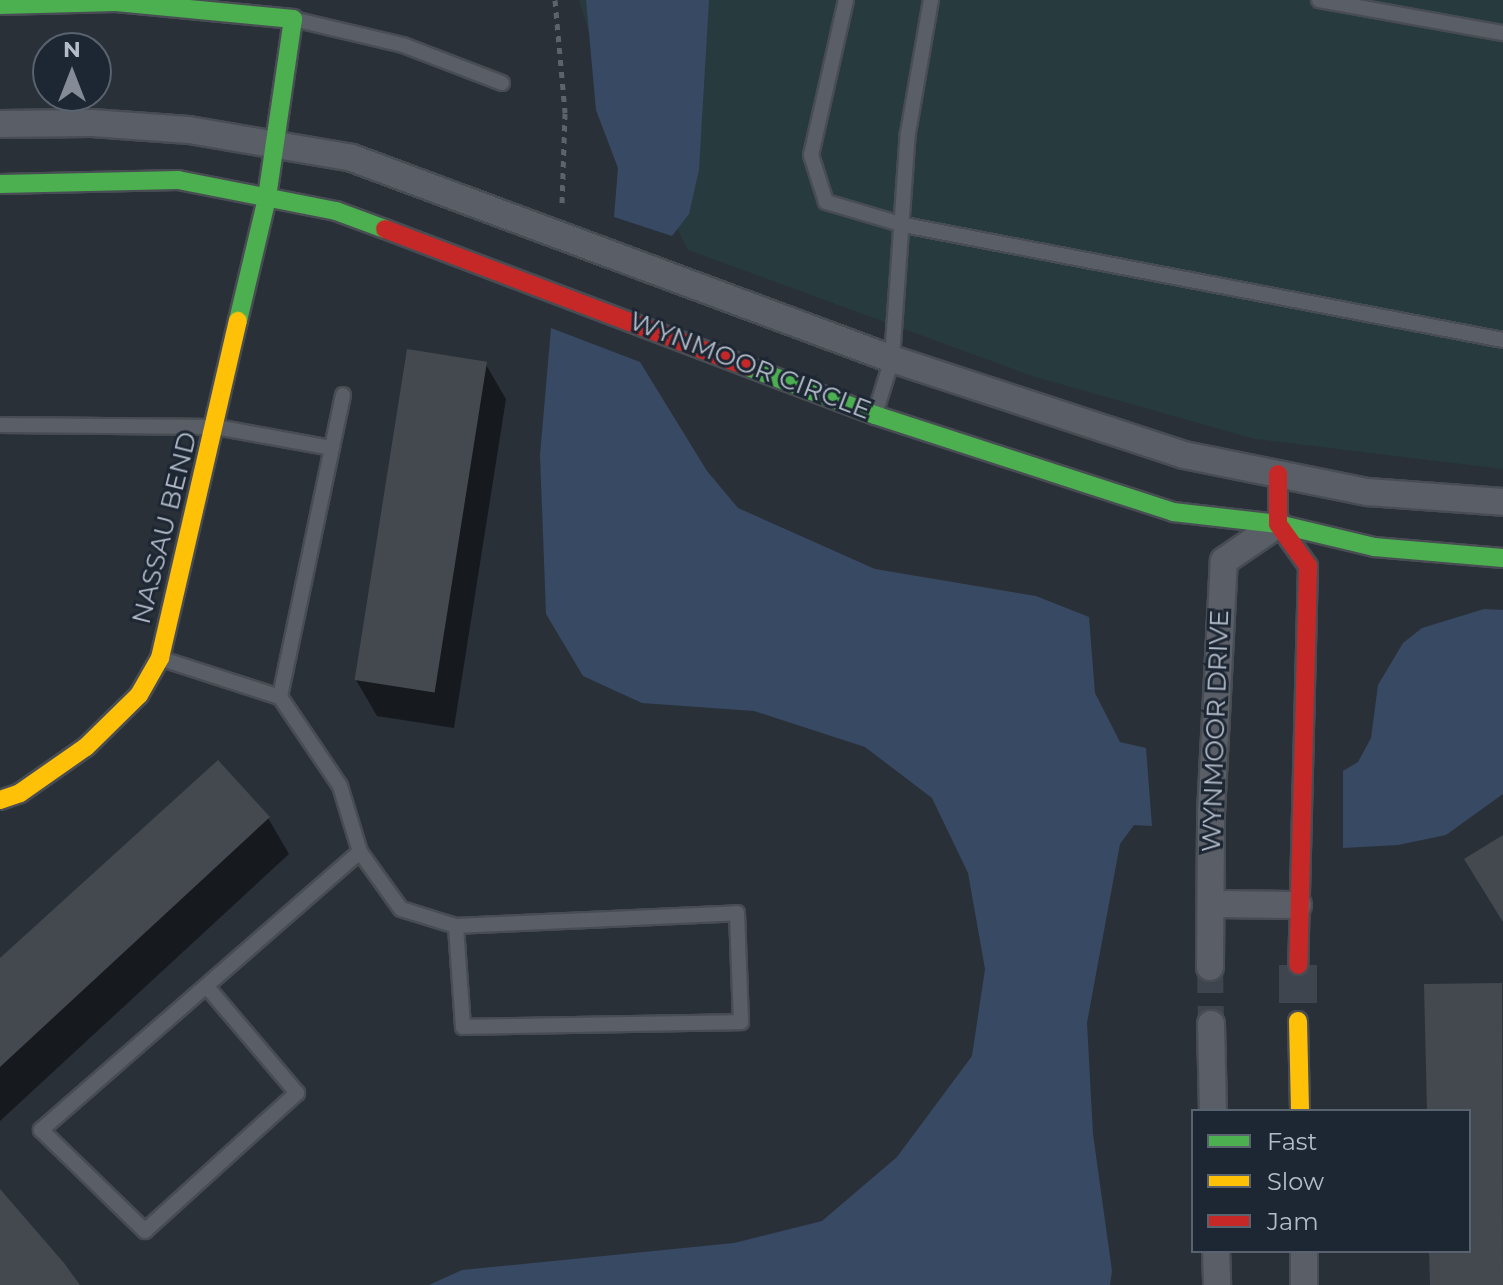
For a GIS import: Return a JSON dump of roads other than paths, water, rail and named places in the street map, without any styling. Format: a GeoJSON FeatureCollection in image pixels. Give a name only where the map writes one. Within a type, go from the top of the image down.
{"type":"FeatureCollection","features":[{"type":"Feature","properties":{"kind":"street"},"geometry":{"type":"LineString","coordinates":[[0,5],[116,2],[293,19]]}},
{"type":"Feature","properties":{"kind":"street","name":"NASSAU BEND"},"geometry":{"type":"LineString","coordinates":[[0,800],[20,793],[86,747],[139,695],[160,658],[267,198],[293,19]]}},
{"type":"Feature","properties":{"kind":"street"},"geometry":{"type":"LineString","coordinates":[[0,124],[92,123],[275,143],[366,163],[892,359],[1184,455],[1368,492],[1503,502]]}},
{"type":"Feature","properties":{"kind":"street","name":"WYNMOOR CIRCLE"},"geometry":{"type":"LineString","coordinates":[[0,184],[178,180],[336,211],[875,415],[1173,512],[1278,524],[1374,547],[1503,558]]}},
{"type":"Feature","properties":{"kind":"street"},"geometry":{"type":"LineString","coordinates":[[1278,474],[1278,524],[1308,566],[1298,965]]}},
{"type":"Feature","properties":{"kind":"street","name":"WYNMOOR DRIVE"},"geometry":{"type":"LineString","coordinates":[[1210,967],[1224,561],[1278,524]]}},
{"type":"Feature","properties":{"kind":"street"},"geometry":{"type":"LineString","coordinates":[[1211,904],[1298,905]]}},
{"type":"Feature","properties":{"kind":"street"},"geometry":{"type":"LineString","coordinates":[[1298,1021],[1300,1109]]}},
{"type":"Feature","properties":{"kind":"street"},"geometry":{"type":"LineString","coordinates":[[1211,1024],[1213,1109]]}},
{"type":"Feature","properties":{"kind":"street"},"geometry":{"type":"LineString","coordinates":[[1216,1253],[1217,1285]]}},
{"type":"Feature","properties":{"kind":"street"},"geometry":{"type":"LineString","coordinates":[[1304,1253],[1304,1285]]}},
{"type":"Feature","properties":{"kind":"lane"},"geometry":{"type":"LineString","coordinates":[[846,0],[811,155],[826,202],[904,225],[1503,340]]}},
{"type":"Feature","properties":{"kind":"lane"},"geometry":{"type":"LineString","coordinates":[[875,415],[892,359],[904,225],[908,133],[931,0]]}},
{"type":"Feature","properties":{"kind":"lane"},"geometry":{"type":"LineString","coordinates":[[1319,0],[1503,33]]}},
{"type":"Feature","properties":{"kind":"lane"},"geometry":{"type":"LineString","coordinates":[[293,19],[403,45],[502,83]]}},
{"type":"Feature","properties":{"kind":"lane"},"geometry":{"type":"LineString","coordinates":[[280,697],[343,395]]}},
{"type":"Feature","properties":{"kind":"lane"},"geometry":{"type":"LineString","coordinates":[[0,425],[216,427],[332,448]]}},
{"type":"Feature","properties":{"kind":"lane"},"geometry":{"type":"LineString","coordinates":[[160,658],[280,697],[340,786],[360,852],[401,909],[456,926],[737,913],[741,1022],[463,1027],[456,926]]}},
{"type":"Feature","properties":{"kind":"lane"},"geometry":{"type":"LineString","coordinates":[[208,988],[297,1093],[145,1231],[41,1130],[208,988],[360,852]]}},
{"type":"Feature","properties":{"kind":"water"},"geometry":{"type":"Polygon","coordinates":[[[586,0],[709,0],[699,170],[689,214],[672,236],[614,217],[618,168],[596,110],[586,0]]]}},
{"type":"Feature","properties":{"kind":"water"},"geometry":{"type":"Polygon","coordinates":[[[551,328],[640,362],[707,471],[738,508],[875,569],[1036,596],[1089,617],[1095,693],[1120,742],[1146,748],[1152,826],[1134,825],[1120,844],[1087,1023],[1093,1134],[1112,1271],[1110,1285],[429,1285],[462,1270],[734,1243],[822,1221],[897,1157],[972,1056],[985,969],[968,873],[932,798],[865,747],[754,711],[642,703],[583,676],[546,614],[540,455],[551,328]]]}},
{"type":"Feature","properties":{"kind":"water"},"geometry":{"type":"Polygon","coordinates":[[[1484,609],[1503,610],[1503,794],[1446,835],[1398,845],[1343,848],[1343,771],[1358,762],[1371,738],[1378,685],[1403,643],[1422,628],[1484,609]]]}},
{"type":"Feature","properties":{"kind":"tunnel"},"geometry":{"type":"LineString","coordinates":[[1298,965],[1298,1021]]}},
{"type":"Feature","properties":{"kind":"tunnel"},"geometry":{"type":"LineString","coordinates":[[1210,967],[1211,1024]]}}]}
